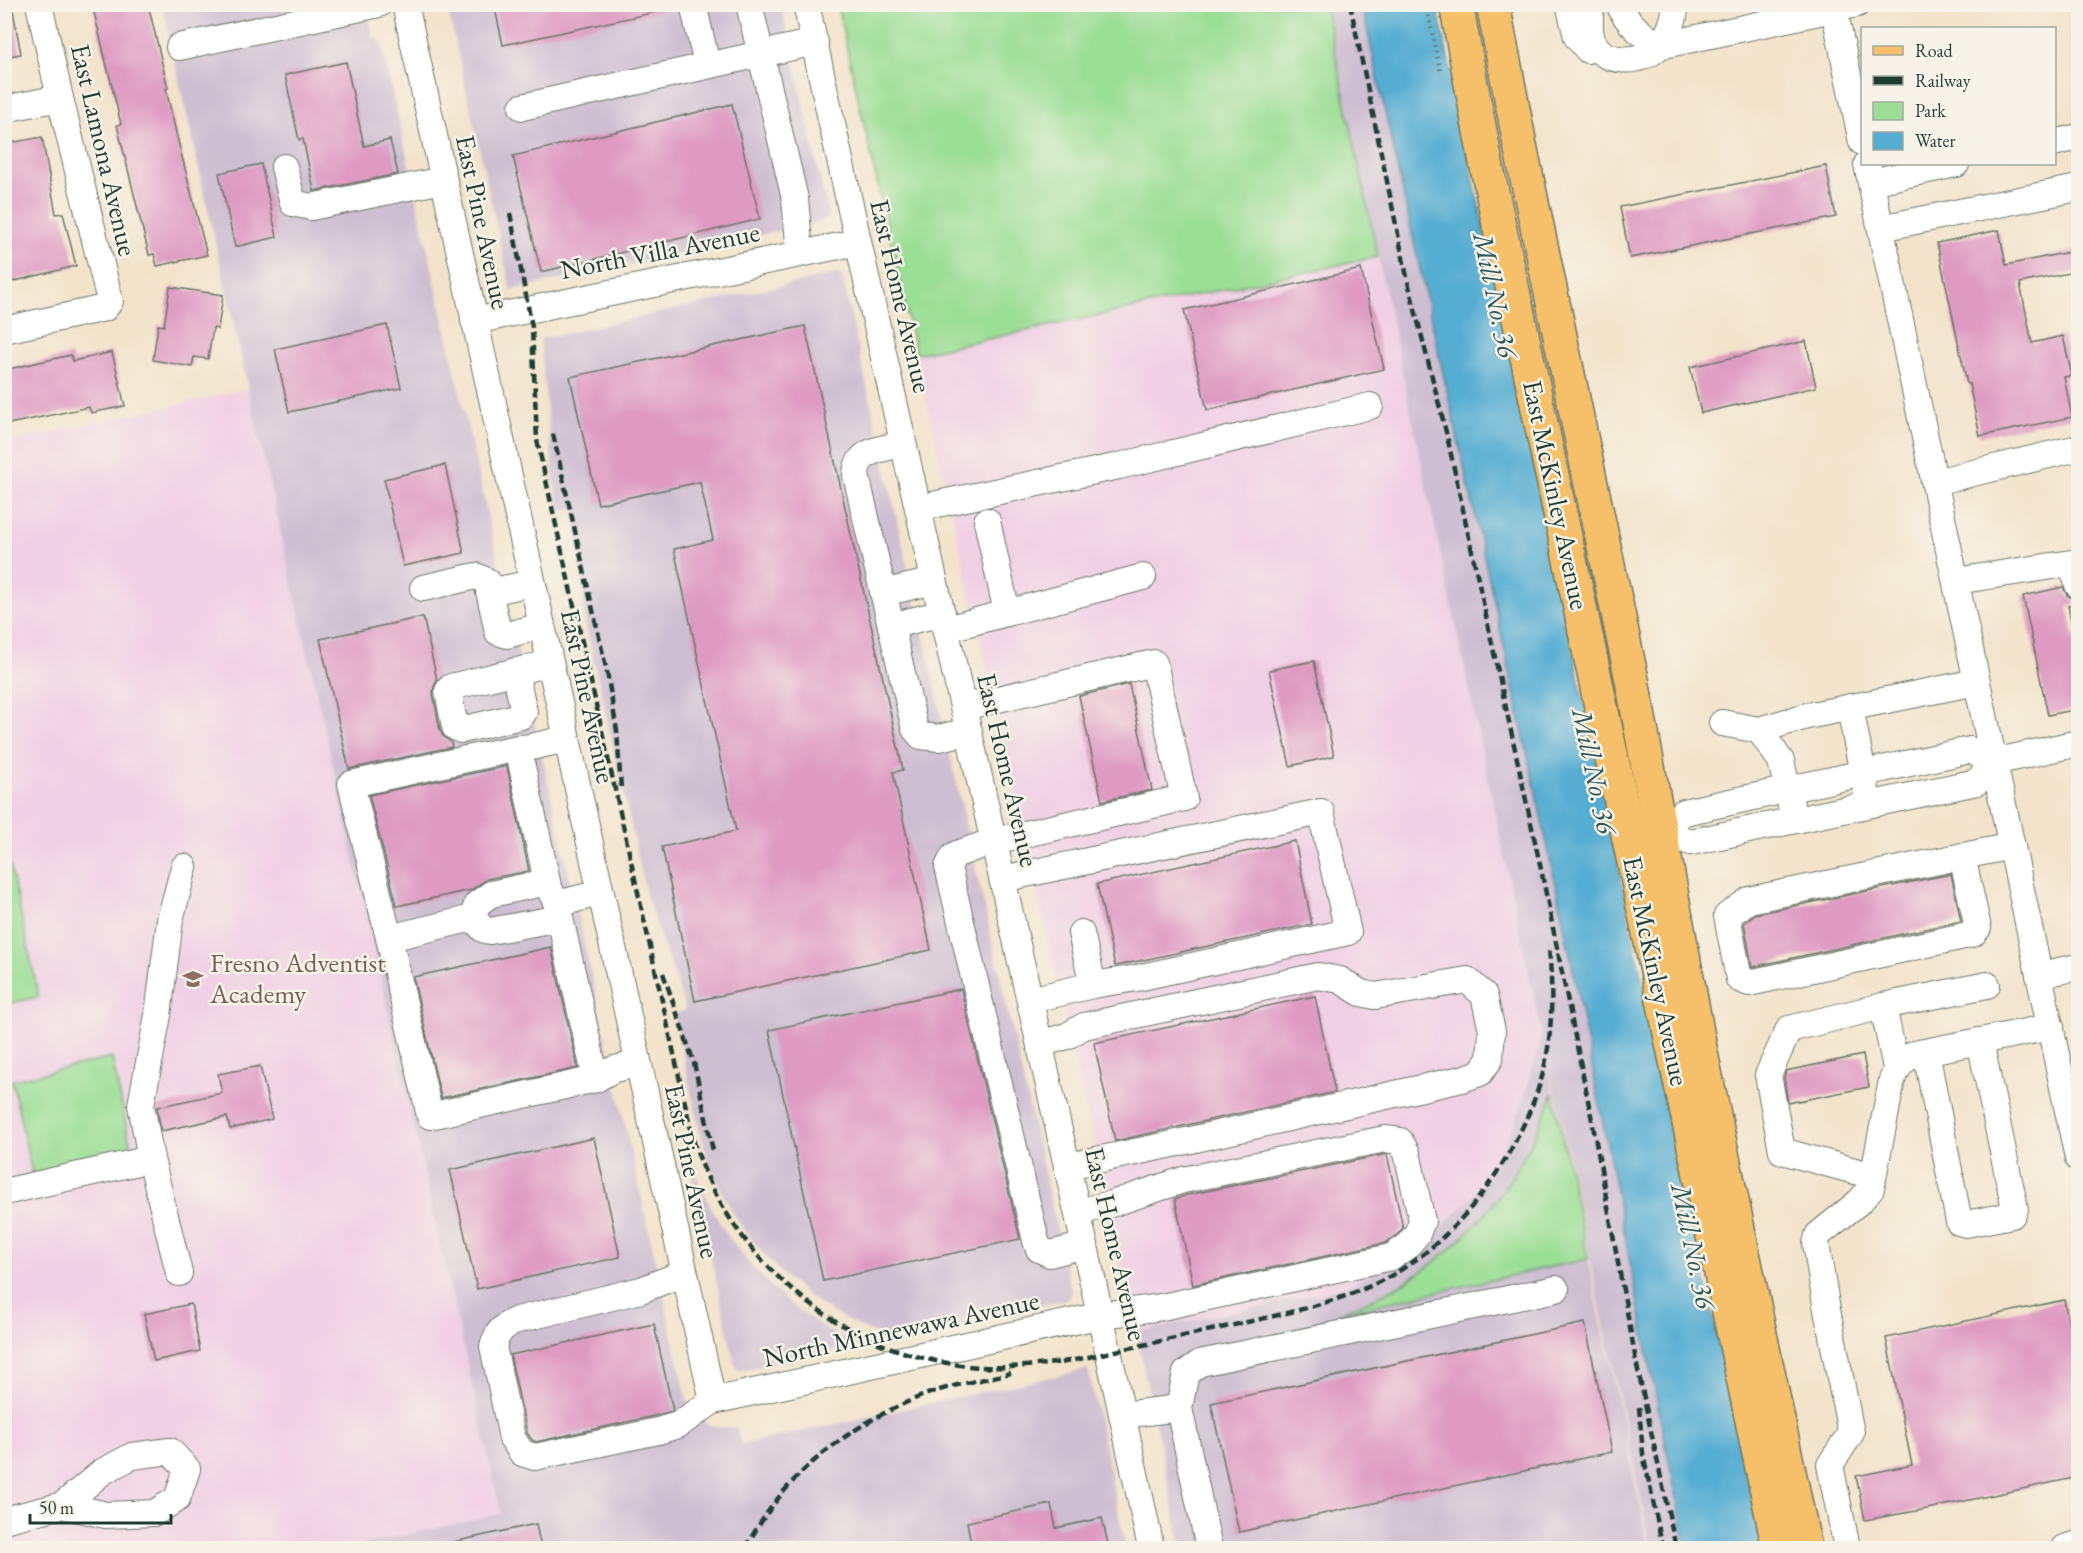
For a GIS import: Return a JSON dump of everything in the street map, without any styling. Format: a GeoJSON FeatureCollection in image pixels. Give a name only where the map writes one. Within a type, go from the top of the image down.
{"type":"FeatureCollection","features":[{"type":"Feature","properties":{"kind":"main road","name":"East McKinley Avenue"},"geometry":{"type":"LineString","coordinates":[[1456,4],[1486,163],[1539,416],[1701,1053],[1805,1548]]}},
{"type":"Feature","properties":{"kind":"main road","name":"East McKinley Avenue"},"geometry":{"type":"LineString","coordinates":[[1493,4],[1632,680],[1644,835],[1779,1548]]}},
{"type":"Feature","properties":{"kind":"main road"},"geometry":{"type":"LineString","coordinates":[[1486,163],[1525,255],[1549,359],[1558,375],[1569,378]]}},
{"type":"Feature","properties":{"kind":"main road"},"geometry":{"type":"LineString","coordinates":[[1539,416],[1558,419],[1566,434],[1593,568],[1632,680]]}},
{"type":"Feature","properties":{"kind":"street","name":"East Lamona Avenue"},"geometry":{"type":"LineString","coordinates":[[4,330],[105,308],[110,301],[39,4]]}},
{"type":"Feature","properties":{"kind":"street"},"geometry":{"type":"LineString","coordinates":[[179,47],[379,4]]}},
{"type":"Feature","properties":{"kind":"street","name":"East Pine Avenue"},"geometry":{"type":"LineString","coordinates":[[405,4],[713,1401]]}},
{"type":"Feature","properties":{"kind":"street"},"geometry":{"type":"LineString","coordinates":[[693,4],[707,65]]}},
{"type":"Feature","properties":{"kind":"street"},"geometry":{"type":"LineString","coordinates":[[749,4],[795,199],[800,254]]}},
{"type":"Feature","properties":{"kind":"street","name":"East Home Avenue"},"geometry":{"type":"LineString","coordinates":[[807,4],[903,444],[1086,1245],[1151,1548]]}},
{"type":"Feature","properties":{"kind":"street"},"geometry":{"type":"LineString","coordinates":[[1569,4],[1577,37],[1584,46],[1592,54],[1619,59],[1639,58],[1659,46],[1846,7],[1861,126]]}},
{"type":"Feature","properties":{"kind":"street"},"geometry":{"type":"LineString","coordinates":[[1591,4],[1590,27],[1593,42],[1602,53],[1619,59]]}},
{"type":"Feature","properties":{"kind":"street"},"geometry":{"type":"LineString","coordinates":[[1619,4],[1627,20],[1641,34],[1659,46]]}},
{"type":"Feature","properties":{"kind":"street"},"geometry":{"type":"LineString","coordinates":[[1659,46],[1670,28],[1676,4]]}},
{"type":"Feature","properties":{"kind":"street"},"geometry":{"type":"LineString","coordinates":[[522,107],[814,42]]}},
{"type":"Feature","properties":{"kind":"street"},"geometry":{"type":"LineString","coordinates":[[4,109],[60,98]]}},
{"type":"Feature","properties":{"kind":"street"},"geometry":{"type":"LineString","coordinates":[[2056,142],[2079,137]]}},
{"type":"Feature","properties":{"kind":"street"},"geometry":{"type":"LineString","coordinates":[[1946,165],[1869,173],[2079,1158]]}},
{"type":"Feature","properties":{"kind":"street"},"geometry":{"type":"LineString","coordinates":[[285,167],[294,203],[311,207],[443,180]]}},
{"type":"Feature","properties":{"kind":"street"},"geometry":{"type":"LineString","coordinates":[[1881,228],[2079,188]]}},
{"type":"Feature","properties":{"kind":"street","name":"North Villa Avenue"},"geometry":{"type":"LineString","coordinates":[[474,321],[858,242]]}},
{"type":"Feature","properties":{"kind":"street"},"geometry":{"type":"LineString","coordinates":[[918,508],[1119,466],[1370,406]]}},
{"type":"Feature","properties":{"kind":"street"},"geometry":{"type":"LineString","coordinates":[[903,444],[870,452],[856,465],[856,475],[915,729],[921,736],[939,738],[966,719],[1154,663],[1184,798],[994,841],[953,857],[949,863],[949,872],[1039,1250],[1050,1254],[1086,1245]]}},
{"type":"Feature","properties":{"kind":"street"},"geometry":{"type":"LineString","coordinates":[[1935,482],[2079,448]]}},
{"type":"Feature","properties":{"kind":"street"},"geometry":{"type":"LineString","coordinates":[[987,521],[1007,613]]}},
{"type":"Feature","properties":{"kind":"street"},"geometry":{"type":"LineString","coordinates":[[1956,581],[2077,575]]}},
{"type":"Feature","properties":{"kind":"street"},"geometry":{"type":"LineString","coordinates":[[423,588],[476,576],[487,581],[498,632],[507,634],[541,626]]}},
{"type":"Feature","properties":{"kind":"street"},"geometry":{"type":"LineString","coordinates":[[891,626],[1007,613],[1143,577]]}},
{"type":"Feature","properties":{"kind":"street"},"geometry":{"type":"LineString","coordinates":[[883,592],[934,581]]}},
{"type":"Feature","properties":{"kind":"street"},"geometry":{"type":"LineString","coordinates":[[489,592],[532,583]]}},
{"type":"Feature","properties":{"kind":"street"},"geometry":{"type":"LineString","coordinates":[[515,671],[549,663]]}},
{"type":"Feature","properties":{"kind":"street"},"geometry":{"type":"LineString","coordinates":[[1722,723],[1759,730],[1808,716],[1977,681]]}},
{"type":"Feature","properties":{"kind":"street"},"geometry":{"type":"LineString","coordinates":[[1850,707],[1869,804]]}},
{"type":"Feature","properties":{"kind":"street"},"geometry":{"type":"LineString","coordinates":[[1759,730],[1781,761],[1794,820]]}},
{"type":"Feature","properties":{"kind":"street"},"geometry":{"type":"LineString","coordinates":[[566,739],[351,784],[430,1116],[596,1079],[615,1069],[638,1064]]}},
{"type":"Feature","properties":{"kind":"street"},"geometry":{"type":"LineString","coordinates":[[1644,835],[1691,842],[1977,782],[1994,762],[2079,743]]}},
{"type":"Feature","properties":{"kind":"street"},"geometry":{"type":"LineString","coordinates":[[518,748],[596,1079]]}},
{"type":"Feature","properties":{"kind":"street"},"geometry":{"type":"LineString","coordinates":[[1644,835],[1684,812],[1970,750],[1994,762]]}},
{"type":"Feature","properties":{"kind":"street"},"geometry":{"type":"LineString","coordinates":[[1002,879],[1321,812],[1348,932],[1030,1000]]}},
{"type":"Feature","properties":{"kind":"street"},"geometry":{"type":"LineString","coordinates":[[1962,856],[1978,928],[1973,934],[1749,982],[1739,979],[1727,916],[1749,900],[1962,856],[2012,846]]}},
{"type":"Feature","properties":{"kind":"street"},"geometry":{"type":"LineString","coordinates":[[179,1273],[151,1159],[141,1105],[158,1015],[170,920],[184,867]]}},
{"type":"Feature","properties":{"kind":"street"},"geometry":{"type":"LineString","coordinates":[[473,918],[477,904],[491,894],[543,883],[555,902]]}},
{"type":"Feature","properties":{"kind":"street"},"geometry":{"type":"LineString","coordinates":[[473,918],[484,930],[490,931],[555,902],[600,893]]}},
{"type":"Feature","properties":{"kind":"street"},"geometry":{"type":"LineString","coordinates":[[389,938],[473,918]]}},
{"type":"Feature","properties":{"kind":"street"},"geometry":{"type":"LineString","coordinates":[[1081,933],[1093,985]]}},
{"type":"Feature","properties":{"kind":"street"},"geometry":{"type":"LineString","coordinates":[[2039,975],[2079,967]]}},
{"type":"Feature","properties":{"kind":"street"},"geometry":{"type":"LineString","coordinates":[[1040,1044],[1067,1036],[1084,1026],[1318,976],[1340,980],[1361,993],[1375,996],[1467,981],[1484,995],[1492,1031],[1490,1059],[1480,1073],[1427,1087],[1068,1166]]}},
{"type":"Feature","properties":{"kind":"street"},"geometry":{"type":"LineString","coordinates":[[1873,1176],[1782,1150],[1768,1075],[1789,1029],[1883,1006],[1987,986]]}},
{"type":"Feature","properties":{"kind":"street"},"geometry":{"type":"LineString","coordinates":[[1883,1006],[1896,1068]]}},
{"type":"Feature","properties":{"kind":"street"},"geometry":{"type":"LineString","coordinates":[[1847,1548],[1830,1465],[1851,1433],[1816,1244],[1818,1235],[1860,1201],[1871,1188],[1892,1080],[1896,1068],[1904,1060],[1914,1054],[2051,1027]]}},
{"type":"Feature","properties":{"kind":"street"},"geometry":{"type":"LineString","coordinates":[[1926,1052],[1959,1222],[1966,1224],[2012,1215],[2015,1209],[1980,1041]]}},
{"type":"Feature","properties":{"kind":"street","name":"North Minnewawa Avenue"},"geometry":{"type":"LineString","coordinates":[[713,1401],[1101,1316],[1162,1307],[1391,1257],[1406,1247],[1417,1234],[1422,1221],[1407,1153],[1400,1142],[1384,1138],[1183,1180],[1111,1204],[1078,1212]]}},
{"type":"Feature","properties":{"kind":"street"},"geometry":{"type":"LineString","coordinates":[[4,1192],[151,1159]]}},
{"type":"Feature","properties":{"kind":"street"},"geometry":{"type":"LineString","coordinates":[[684,1273],[631,1292],[517,1320],[504,1326],[498,1333],[493,1346],[512,1438],[522,1453],[535,1457],[678,1425],[713,1401]]}},
{"type":"Feature","properties":{"kind":"street"},"geometry":{"type":"LineString","coordinates":[[1209,1548],[1179,1408],[1186,1373],[1200,1363],[1556,1289]]}},
{"type":"Feature","properties":{"kind":"street"},"geometry":{"type":"LineString","coordinates":[[1122,1415],[1179,1408]]}},
{"type":"Feature","properties":{"kind":"street"},"geometry":{"type":"LineString","coordinates":[[4,1520],[63,1505]]}},
{"type":"Feature","properties":{"kind":"street"},"geometry":{"type":"LineString","coordinates":[[2064,1548],[2079,1544]]}},
{"type":"Feature","properties":{"kind":"shaded area"},"geometry":{"type":"Polygon","coordinates":[[[162,5],[366,5],[373,37],[378,38],[381,42],[687,1400],[694,1414],[714,1427],[737,1428],[741,1445],[1088,1369],[1126,1548],[347,1548],[501,1514],[162,5]]]}},
{"type":"Feature","properties":{"kind":"shaded area"},"geometry":{"type":"Polygon","coordinates":[[[447,5],[781,5],[828,213],[827,218],[823,221],[511,290],[447,5]]]}},
{"type":"Feature","properties":{"kind":"shaded area"},"geometry":{"type":"Polygon","coordinates":[[[1325,5],[1362,5],[1416,258],[1456,424],[1572,964],[1687,1548],[1651,1548],[1550,1071],[1553,1094],[1539,1131],[1519,1169],[1471,1230],[1410,1279],[1379,1297],[1345,1312],[1588,1259],[1649,1548],[1182,1548],[1136,1332],[1321,1294],[1354,1283],[1427,1241],[1487,1179],[1509,1137],[1524,1098],[1542,1036],[1325,5]]]}},
{"type":"Feature","properties":{"kind":"shaded area"},"geometry":{"type":"Polygon","coordinates":[[[1378,257],[1542,1036],[1524,1098],[1509,1137],[1487,1179],[1427,1241],[1354,1283],[1321,1294],[1136,1332],[916,354],[1378,257]]]}},
{"type":"Feature","properties":{"kind":"shaded area"},"geometry":{"type":"Polygon","coordinates":[[[836,274],[843,280],[1071,1291],[1070,1296],[1065,1300],[887,1339],[833,1313],[781,1273],[738,1221],[709,1163],[674,1014],[686,1010],[647,898],[586,625],[575,508],[560,511],[554,482],[540,339],[836,274]]]}},
{"type":"Feature","properties":{"kind":"shaded area","name":"Fresno Adventist Academy"},"geometry":{"type":"Polygon","coordinates":[[[248,389],[501,1515],[347,1548],[5,1548],[4,443],[248,389]]]}},
{"type":"Feature","properties":{"kind":"shaded area"},"geometry":{"type":"Polygon","coordinates":[[[684,1138],[695,1174],[709,1203],[725,1232],[748,1262],[774,1290],[799,1311],[826,1329],[858,1345],[743,1370],[738,1369],[735,1365],[684,1138]]]}},
{"type":"Feature","properties":{"kind":"green space"},"geometry":{"type":"Polygon","coordinates":[[[837,5],[1325,5],[1378,257],[916,354],[837,5]]]}},
{"type":"Feature","properties":{"kind":"green space"},"geometry":{"type":"Polygon","coordinates":[[[8,857],[39,997],[5,1004],[4,858],[8,857]]]}},
{"type":"Feature","properties":{"kind":"green space"},"geometry":{"type":"Polygon","coordinates":[[[112,1058],[132,1153],[32,1174],[12,1080],[112,1058]]]}},
{"type":"Feature","properties":{"kind":"green space"},"geometry":{"type":"Polygon","coordinates":[[[1553,1094],[1588,1259],[1340,1313],[1410,1279],[1458,1242],[1479,1221],[1513,1175],[1528,1149],[1553,1094]]]}},
{"type":"Feature","properties":{"kind":"water","name":"Mill No. 36"},"geometry":{"type":"Polygon","coordinates":[[[1362,5],[1437,5],[1762,1548],[1687,1548],[1547,845],[1362,5]]]}},
{"type":"Feature","properties":{"kind":"building"},"geometry":{"type":"Polygon","coordinates":[[[92,4],[148,4],[177,137],[207,255],[157,266],[154,254],[149,255],[117,125],[121,124],[92,4]]]}},
{"type":"Feature","properties":{"kind":"building"},"geometry":{"type":"Polygon","coordinates":[[[494,4],[660,4],[661,11],[503,45],[494,4]]]}},
{"type":"Feature","properties":{"kind":"building"},"geometry":{"type":"Polygon","coordinates":[[[12,5],[21,54],[4,57],[4,6],[12,5]]]}},
{"type":"Feature","properties":{"kind":"building"},"geometry":{"type":"Polygon","coordinates":[[[346,62],[364,146],[390,140],[398,174],[314,191],[303,139],[299,140],[285,75],[346,62]]]}},
{"type":"Feature","properties":{"kind":"building"},"geometry":{"type":"Polygon","coordinates":[[[732,104],[760,219],[541,272],[513,156],[732,104]]]}},
{"type":"Feature","properties":{"kind":"building"},"geometry":{"type":"Polygon","coordinates":[[[42,137],[56,214],[63,213],[76,266],[11,282],[8,268],[4,269],[4,144],[42,137]]]}},
{"type":"Feature","properties":{"kind":"building"},"geometry":{"type":"Polygon","coordinates":[[[261,164],[277,237],[235,247],[219,173],[261,164]]]}},
{"type":"Feature","properties":{"kind":"building"},"geometry":{"type":"Polygon","coordinates":[[[1826,166],[1836,217],[1630,258],[1620,207],[1826,166]]]}},
{"type":"Feature","properties":{"kind":"building"},"geometry":{"type":"Polygon","coordinates":[[[1999,230],[2006,265],[2079,250],[2079,271],[2020,283],[2032,343],[2063,336],[2072,376],[2064,377],[2072,417],[1980,436],[1937,243],[1999,230]]]}},
{"type":"Feature","properties":{"kind":"building"},"geometry":{"type":"Polygon","coordinates":[[[1361,269],[1384,369],[1207,410],[1184,310],[1361,269]]]}},
{"type":"Feature","properties":{"kind":"building"},"geometry":{"type":"Polygon","coordinates":[[[170,287],[223,295],[218,329],[213,328],[208,359],[194,357],[192,367],[153,360],[158,325],[164,326],[170,287]]]}},
{"type":"Feature","properties":{"kind":"building"},"geometry":{"type":"Polygon","coordinates":[[[387,325],[401,388],[289,412],[275,349],[387,325]]]}},
{"type":"Feature","properties":{"kind":"building"},"geometry":{"type":"Polygon","coordinates":[[[805,326],[903,770],[893,772],[931,950],[695,1001],[662,847],[736,831],[674,549],[713,540],[700,482],[598,504],[570,377],[805,326]]]}},
{"type":"Feature","properties":{"kind":"building"},"geometry":{"type":"Polygon","coordinates":[[[1806,341],[1816,387],[1701,413],[1690,367],[1806,341]]]}},
{"type":"Feature","properties":{"kind":"building"},"geometry":{"type":"Polygon","coordinates":[[[112,352],[125,406],[91,413],[89,407],[4,425],[4,370],[71,355],[73,361],[112,352]]]}},
{"type":"Feature","properties":{"kind":"building"},"geometry":{"type":"Polygon","coordinates":[[[445,465],[464,553],[403,566],[384,479],[445,465]]]}},
{"type":"Feature","properties":{"kind":"building"},"geometry":{"type":"Polygon","coordinates":[[[2063,587],[2067,595],[2074,599],[2075,605],[2068,606],[2079,657],[2079,709],[2048,715],[2023,596],[2063,587]]]}},
{"type":"Feature","properties":{"kind":"building"},"geometry":{"type":"Polygon","coordinates":[[[423,617],[437,680],[433,693],[440,730],[443,736],[451,742],[452,747],[349,769],[320,639],[423,617]]]}},
{"type":"Feature","properties":{"kind":"building"},"geometry":{"type":"Polygon","coordinates":[[[1314,661],[1334,756],[1290,766],[1269,670],[1314,661]]]}},
{"type":"Feature","properties":{"kind":"building"},"geometry":{"type":"Polygon","coordinates":[[[1129,684],[1152,790],[1102,801],[1079,696],[1129,684]]]}},
{"type":"Feature","properties":{"kind":"building"},"geometry":{"type":"Polygon","coordinates":[[[507,766],[529,871],[487,879],[471,890],[397,906],[369,795],[507,766]]]}},
{"type":"Feature","properties":{"kind":"building"},"geometry":{"type":"Polygon","coordinates":[[[1295,841],[1312,924],[1115,966],[1097,884],[1295,841]]]}},
{"type":"Feature","properties":{"kind":"building"},"geometry":{"type":"Polygon","coordinates":[[[1951,874],[1961,921],[1752,967],[1744,923],[1755,914],[1951,874]]]}},
{"type":"Feature","properties":{"kind":"building"},"geometry":{"type":"Polygon","coordinates":[[[551,947],[578,1068],[441,1098],[413,977],[551,947]]]}},
{"type":"Feature","properties":{"kind":"building"},"geometry":{"type":"Polygon","coordinates":[[[961,989],[1020,1239],[823,1281],[769,1030],[961,989]]]}},
{"type":"Feature","properties":{"kind":"building"},"geometry":{"type":"Polygon","coordinates":[[[1315,996],[1335,1092],[1115,1141],[1094,1043],[1315,996]]]}},
{"type":"Feature","properties":{"kind":"building"},"geometry":{"type":"Polygon","coordinates":[[[1863,1055],[1869,1087],[1788,1103],[1784,1077],[1786,1071],[1863,1055]]]}},
{"type":"Feature","properties":{"kind":"building"},"geometry":{"type":"Polygon","coordinates":[[[260,1066],[272,1119],[230,1129],[227,1117],[161,1131],[157,1107],[222,1093],[218,1074],[260,1066]]]}},
{"type":"Feature","properties":{"kind":"building"},"geometry":{"type":"Polygon","coordinates":[[[594,1138],[620,1257],[477,1289],[450,1170],[594,1138]]]}},
{"type":"Feature","properties":{"kind":"building"},"geometry":{"type":"Polygon","coordinates":[[[1387,1154],[1403,1228],[1396,1236],[1385,1243],[1193,1285],[1175,1199],[1387,1154]]]}},
{"type":"Feature","properties":{"kind":"building"},"geometry":{"type":"Polygon","coordinates":[[[2064,1300],[2079,1369],[2079,1477],[1865,1520],[1856,1476],[1912,1465],[1886,1338],[2064,1300]]]}},
{"type":"Feature","properties":{"kind":"building"},"geometry":{"type":"Polygon","coordinates":[[[191,1304],[200,1351],[154,1361],[144,1314],[191,1304]]]}},
{"type":"Feature","properties":{"kind":"building"},"geometry":{"type":"Polygon","coordinates":[[[1585,1323],[1612,1452],[1239,1532],[1211,1403],[1585,1323]]]}},
{"type":"Feature","properties":{"kind":"building"},"geometry":{"type":"Polygon","coordinates":[[[654,1324],[673,1411],[536,1442],[532,1440],[527,1433],[510,1355],[654,1324]]]}},
{"type":"Feature","properties":{"kind":"building"},"geometry":{"type":"Polygon","coordinates":[[[1051,1504],[1056,1528],[1102,1518],[1109,1548],[972,1548],[967,1522],[1051,1504]]]}},
{"type":"Feature","properties":{"kind":"building"},"geometry":{"type":"Polygon","coordinates":[[[536,1524],[541,1548],[454,1548],[453,1542],[536,1524]]]}},
{"type":"Feature","properties":{"kind":"railway"},"geometry":{"type":"LineString","coordinates":[[1350,4],[1408,282],[1447,436],[1542,874],[1592,1120],[1636,1361],[1676,1548]]}},
{"type":"Feature","properties":{"kind":"railway"},"geometry":{"type":"LineString","coordinates":[[510,213],[532,327],[537,440],[693,1139],[710,1182],[732,1222],[761,1259],[794,1291],[831,1318],[871,1340],[914,1356],[960,1365],[1029,1366],[1070,1361]]}},
{"type":"Feature","properties":{"kind":"railway"},"geometry":{"type":"LineString","coordinates":[[553,434],[607,672],[617,731],[621,789]]}},
{"type":"Feature","properties":{"kind":"railway"},"geometry":{"type":"LineString","coordinates":[[1061,1363],[1265,1318],[1343,1297],[1381,1281],[1408,1265],[1434,1245],[1458,1222],[1500,1168],[1530,1110],[1541,1080],[1548,1049],[1551,998],[1549,949]]}},
{"type":"Feature","properties":{"kind":"railway"},"geometry":{"type":"LineString","coordinates":[[663,973],[694,1063],[713,1151]]}},
{"type":"Feature","properties":{"kind":"railway"},"geometry":{"type":"LineString","coordinates":[[745,1548],[768,1512],[789,1486],[824,1453],[855,1430],[888,1411],[922,1396],[1011,1373]]}},
{"type":"Feature","properties":{"kind":"railway"},"geometry":{"type":"LineString","coordinates":[[1639,1407],[1643,1454],[1663,1548]]}},
{"type":"Feature","properties":{"kind":"place","name":"Fresno Adventist Academy"},"geometry":{"type":"Point","coordinates":[193,979]}}]}
